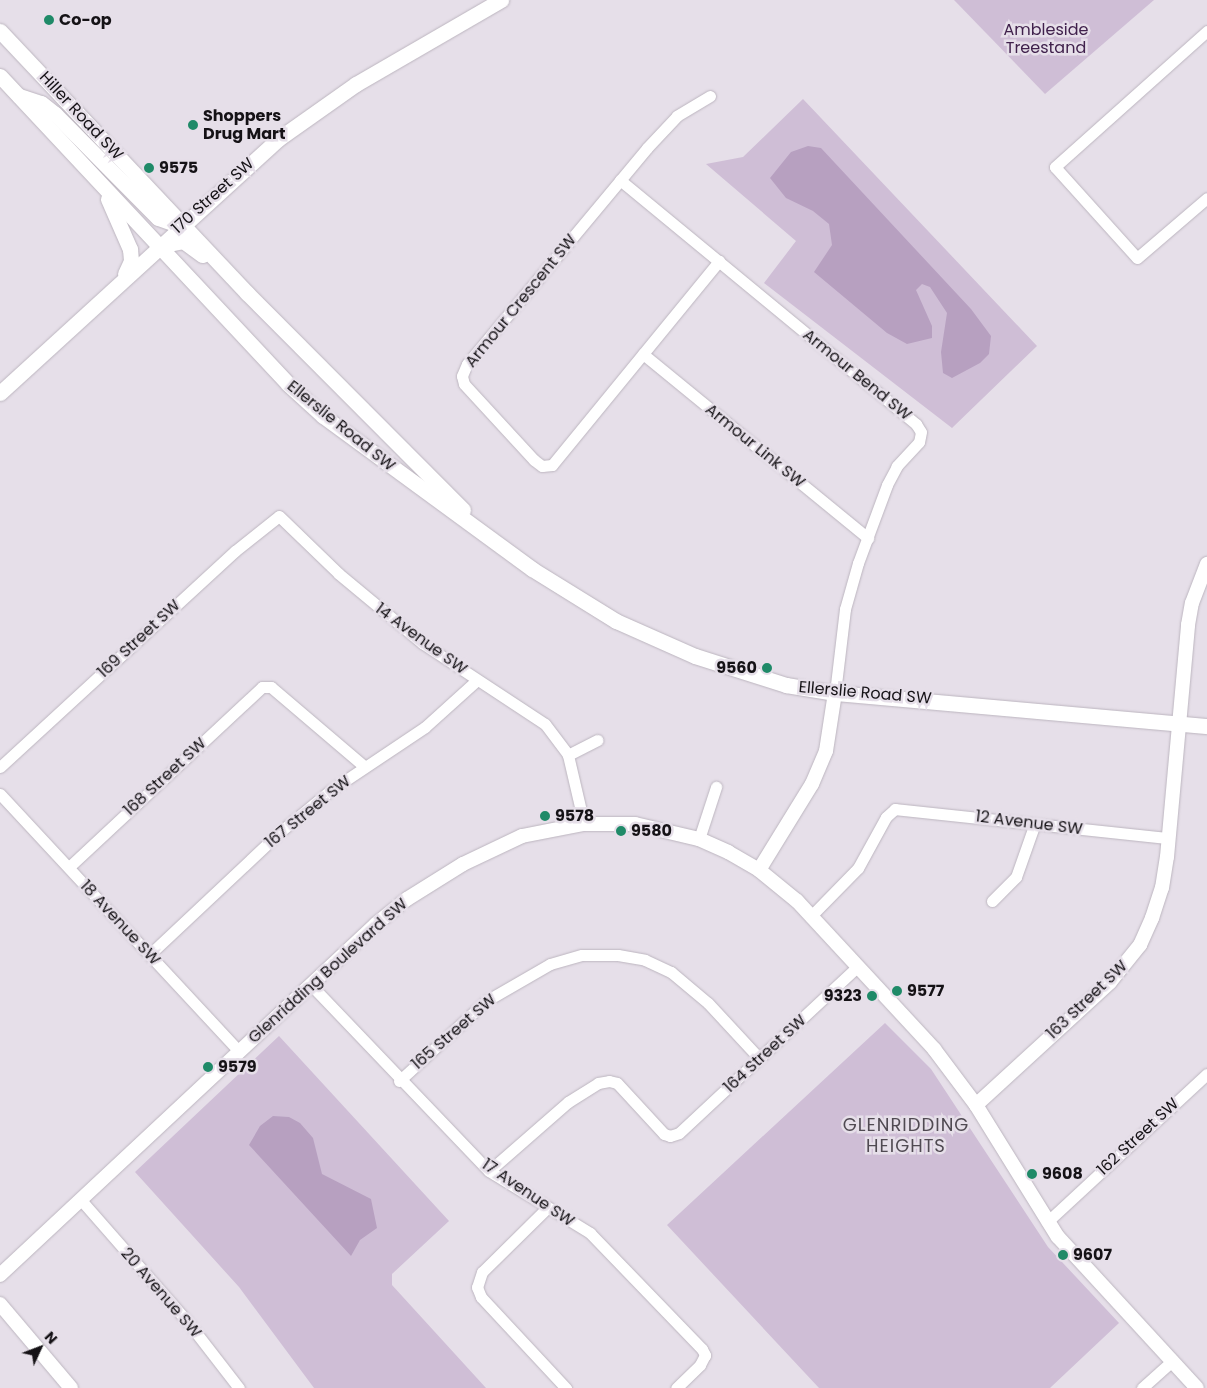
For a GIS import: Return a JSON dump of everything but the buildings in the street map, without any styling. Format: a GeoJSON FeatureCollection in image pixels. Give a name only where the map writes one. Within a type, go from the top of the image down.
{"type":"FeatureCollection","features":[{"type":"Feature","properties":{"kind":"main road","name":"170 Street SW"},"geometry":{"type":"LineString","coordinates":[[0,393],[183,223],[297,124],[371,75],[501,0]]}},
{"type":"Feature","properties":{"kind":"main road","name":"Hiller Road SW"},"geometry":{"type":"LineString","coordinates":[[0,31],[183,223]]}},
{"type":"Feature","properties":{"kind":"main road","name":"Hiller Road SW"},"geometry":{"type":"LineString","coordinates":[[0,76],[158,246]]}},
{"type":"Feature","properties":{"kind":"main road"},"geometry":{"type":"LineString","coordinates":[[19,96],[41,103],[55,114],[158,218],[175,224],[183,223]]}},
{"type":"Feature","properties":{"kind":"main road"},"geometry":{"type":"LineString","coordinates":[[98,180],[125,233],[131,256],[129,266],[119,282]]}},
{"type":"Feature","properties":{"kind":"main road","name":"Ellerslie Road SW"},"geometry":{"type":"LineString","coordinates":[[183,223],[331,378],[498,544]]}},
{"type":"Feature","properties":{"kind":"main road"},"geometry":{"type":"LineString","coordinates":[[158,246],[183,242],[192,245],[305,362],[331,378]]}},
{"type":"Feature","properties":{"kind":"main road","name":"Ellerslie Road SW"},"geometry":{"type":"LineString","coordinates":[[158,246],[288,384],[323,416],[573,597],[651,638],[738,672],[786,685],[836,693],[1008,706],[1207,726]]}},
{"type":"Feature","properties":{"kind":"street"},"geometry":{"type":"LineString","coordinates":[[1207,31],[1055,167],[1137,258],[1207,198]]}},
{"type":"Feature","properties":{"kind":"street","name":"Armour Crescent SW"},"geometry":{"type":"LineString","coordinates":[[710,96],[677,116],[620,180],[467,364],[462,376],[470,393],[534,460],[542,466],[552,465],[719,261]]}},
{"type":"Feature","properties":{"kind":"street","name":"Armour Bend SW"},"geometry":{"type":"LineString","coordinates":[[620,180],[916,424],[921,432],[918,442],[897,466],[887,484],[868,538],[845,609],[836,693]]}},
{"type":"Feature","properties":{"kind":"street","name":"Armour Link SW"},"geometry":{"type":"LineString","coordinates":[[643,354],[868,538]]}},
{"type":"Feature","properties":{"kind":"street","name":"14 Avenue SW"},"geometry":{"type":"LineString","coordinates":[[280,516],[373,604],[422,644],[545,724],[568,755],[584,824]]}},
{"type":"Feature","properties":{"kind":"street","name":"169 Street SW"},"geometry":{"type":"LineString","coordinates":[[0,766],[235,551],[280,516]]}},
{"type":"Feature","properties":{"kind":"street","name":"163 Street SW"},"geometry":{"type":"LineString","coordinates":[[976,1105],[1110,982],[1131,957],[1146,933],[1162,888],[1192,602],[1207,564]]}},
{"type":"Feature","properties":{"kind":"street","name":"167 Street SW"},"geometry":{"type":"LineString","coordinates":[[149,955],[281,831],[365,767],[425,727],[477,680]]}},
{"type":"Feature","properties":{"kind":"street","name":"168 Street SW"},"geometry":{"type":"LineString","coordinates":[[69,867],[262,687],[271,687],[365,767]]}},
{"type":"Feature","properties":{"kind":"street"},"geometry":{"type":"LineString","coordinates":[[759,870],[812,784],[826,751],[836,693]]}},
{"type":"Feature","properties":{"kind":"street"},"geometry":{"type":"LineString","coordinates":[[568,755],[597,740]]}},
{"type":"Feature","properties":{"kind":"street"},"geometry":{"type":"LineString","coordinates":[[698,839],[716,787]]}},
{"type":"Feature","properties":{"kind":"street","name":"18 Avenue SW"},"geometry":{"type":"LineString","coordinates":[[0,794],[240,1052]]}},
{"type":"Feature","properties":{"kind":"street","name":"12 Avenue SW"},"geometry":{"type":"LineString","coordinates":[[811,916],[858,868],[890,812],[900,809],[1034,826],[1168,838]]}},
{"type":"Feature","properties":{"kind":"street","name":"Glenridding Boulevard SW"},"geometry":{"type":"LineString","coordinates":[[0,1275],[392,911],[463,864],[522,836],[584,824],[635,824],[698,839],[759,870],[811,916],[934,1049],[976,1105],[1048,1222],[1071,1252],[1197,1388]]}},
{"type":"Feature","properties":{"kind":"street"},"geometry":{"type":"LineString","coordinates":[[992,902],[1016,877],[1034,826]]}},
{"type":"Feature","properties":{"kind":"street","name":"165 Street SW"},"geometry":{"type":"LineString","coordinates":[[399,1081],[486,1001],[550,964],[582,955],[645,960],[671,972],[708,1003],[760,1058]]}},
{"type":"Feature","properties":{"kind":"street","name":"164 Street SW"},"geometry":{"type":"LineString","coordinates":[[489,1171],[548,1117],[598,1083],[617,1083],[659,1130],[670,1136],[684,1129],[858,967]]}},
{"type":"Feature","properties":{"kind":"street","name":"17 Avenue SW"},"geometry":{"type":"LineString","coordinates":[[311,986],[399,1081],[489,1171],[590,1233],[705,1355],[700,1365],[676,1388]]}},
{"type":"Feature","properties":{"kind":"street","name":"162 Street SW"},"geometry":{"type":"LineString","coordinates":[[1048,1222],[1207,1074]]}},
{"type":"Feature","properties":{"kind":"street","name":"20 Avenue SW"},"geometry":{"type":"LineString","coordinates":[[81,1200],[186,1321],[239,1388]]}},
{"type":"Feature","properties":{"kind":"street"},"geometry":{"type":"LineString","coordinates":[[547,1208],[482,1272],[477,1287],[481,1297],[566,1388]]}},
{"type":"Feature","properties":{"kind":"street"},"geometry":{"type":"LineString","coordinates":[[0,1304],[71,1388]]}},
{"type":"Feature","properties":{"kind":"street"},"geometry":{"type":"LineString","coordinates":[[1142,1388],[1172,1361]]}},
{"type":"Feature","properties":{"kind":"green space","name":"Ambleside Treestand"},"geometry":{"type":"Polygon","coordinates":[[[954,0],[1154,0],[1045,94],[954,0]]]}},
{"type":"Feature","properties":{"kind":"green space"},"geometry":{"type":"Polygon","coordinates":[[[803,99],[1037,346],[952,428],[764,283],[796,241],[706,164],[743,157],[803,99]]]}},
{"type":"Feature","properties":{"kind":"green space"},"geometry":{"type":"Polygon","coordinates":[[[885,1023],[931,1069],[1048,1247],[1119,1323],[1050,1388],[819,1388],[667,1225],[885,1023]]]}},
{"type":"Feature","properties":{"kind":"green space"},"geometry":{"type":"Polygon","coordinates":[[[279,1036],[449,1221],[392,1274],[392,1285],[486,1388],[314,1388],[239,1287],[135,1172],[279,1036]]]}},
{"type":"Feature","properties":{"kind":"shaded area"},"geometry":{"type":"Polygon","coordinates":[[[808,146],[821,148],[971,309],[991,336],[989,354],[980,363],[952,378],[943,373],[941,352],[947,313],[930,287],[922,284],[916,290],[932,326],[932,338],[907,344],[887,333],[814,272],[832,245],[829,224],[813,211],[786,198],[770,178],[791,152],[808,146]]]}},
{"type":"Feature","properties":{"kind":"shaded area"},"geometry":{"type":"Polygon","coordinates":[[[273,1116],[289,1117],[300,1123],[313,1138],[322,1174],[371,1199],[377,1228],[360,1240],[351,1256],[249,1145],[260,1126],[273,1116]]]}},
{"type":"Feature","properties":{"kind":"place","name":"Co-op"},"geometry":{"type":"Point","coordinates":[49,20]}},
{"type":"Feature","properties":{"kind":"place","name":"Shoppers Drug Mart"},"geometry":{"type":"Point","coordinates":[193,125]}},
{"type":"Feature","properties":{"kind":"place","name":"9575"},"geometry":{"type":"Point","coordinates":[149,168]}},
{"type":"Feature","properties":{"kind":"place","name":"9560"},"geometry":{"type":"Point","coordinates":[767,668]}},
{"type":"Feature","properties":{"kind":"place","name":"9578"},"geometry":{"type":"Point","coordinates":[545,816]}},
{"type":"Feature","properties":{"kind":"place","name":"9580"},"geometry":{"type":"Point","coordinates":[621,831]}},
{"type":"Feature","properties":{"kind":"place","name":"9577"},"geometry":{"type":"Point","coordinates":[897,991]}},
{"type":"Feature","properties":{"kind":"place","name":"9323"},"geometry":{"type":"Point","coordinates":[872,996]}},
{"type":"Feature","properties":{"kind":"place","name":"9579"},"geometry":{"type":"Point","coordinates":[208,1067]}},
{"type":"Feature","properties":{"kind":"place","name":"9608"},"geometry":{"type":"Point","coordinates":[1032,1174]}},
{"type":"Feature","properties":{"kind":"place","name":"9607"},"geometry":{"type":"Point","coordinates":[1063,1255]}},
{"type":"Feature","properties":{"kind":"district","name":"GLENRIDDING HEIGHTS"},"geometry":{"type":"Point","coordinates":[906,1136]}}]}
